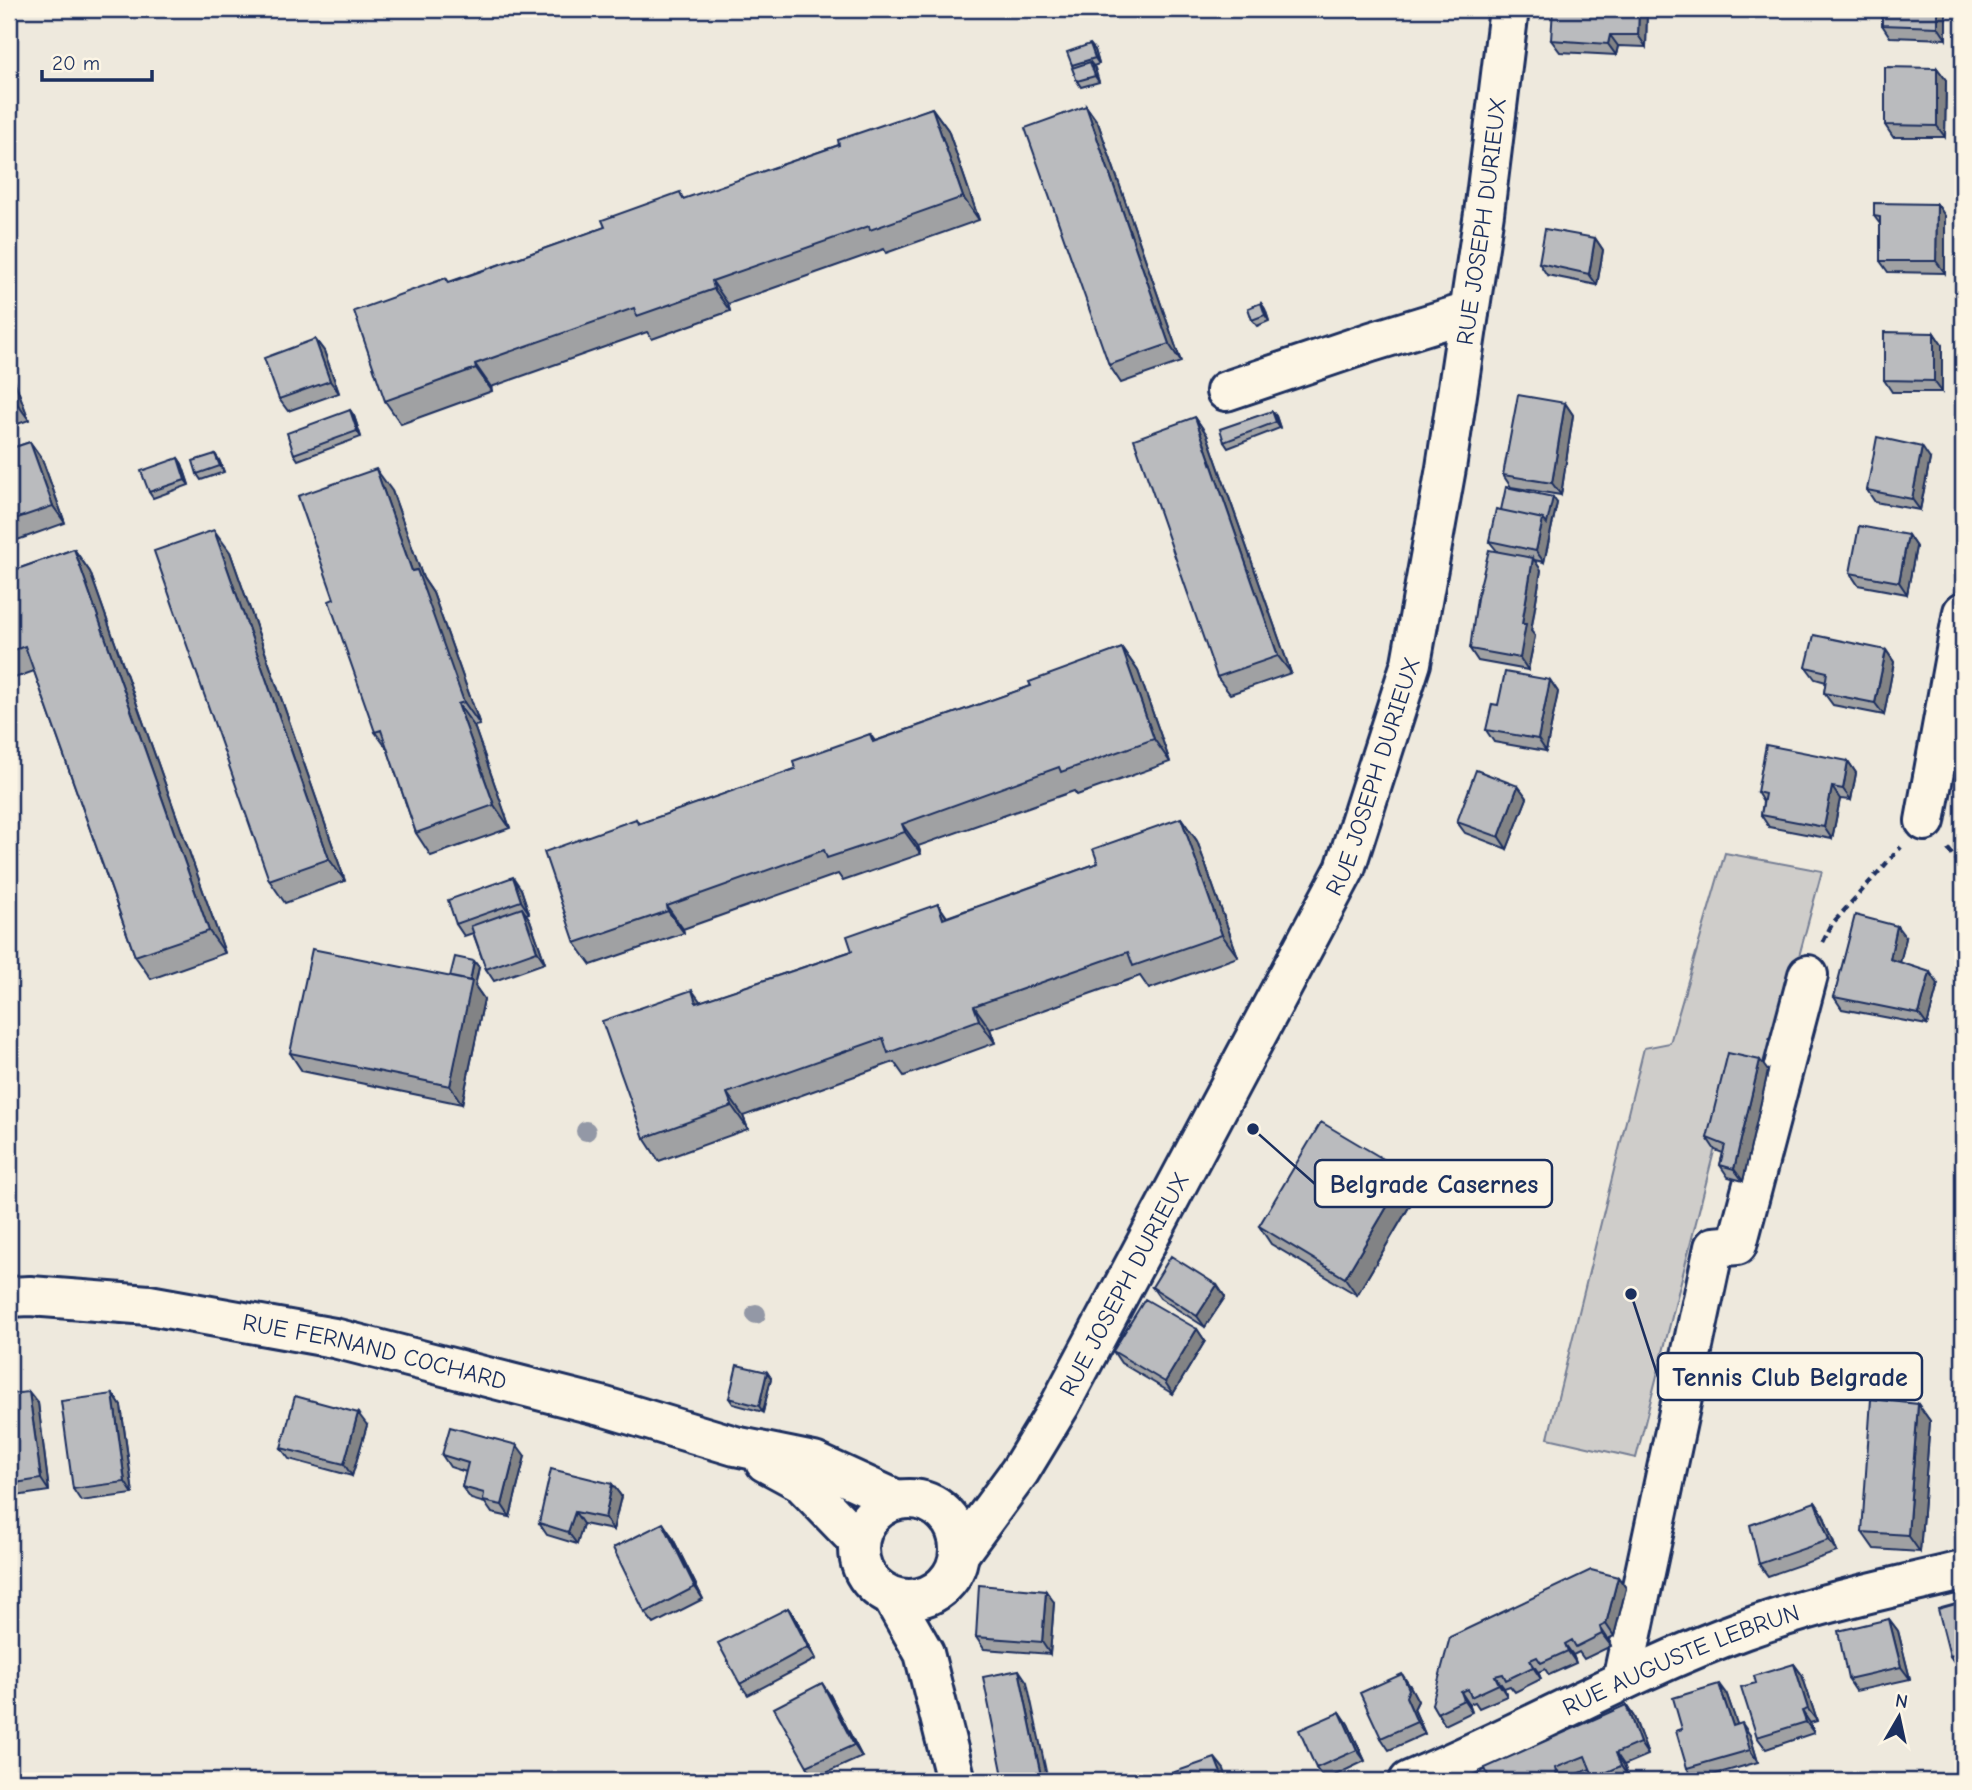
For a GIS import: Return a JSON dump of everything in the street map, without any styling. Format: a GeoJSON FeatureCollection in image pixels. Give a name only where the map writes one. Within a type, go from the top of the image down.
{"type":"FeatureCollection","features":[{"type":"Feature","properties":{"kind":"street","name":"RUE JOSEPH DURIEUX"},"geometry":{"type":"LineString","coordinates":[[959,1554],[1020,1471],[1060,1405],[1345,869],[1411,663],[1446,468],[1509,9]]}},
{"type":"Feature","properties":{"kind":"street"},"geometry":{"type":"LineString","coordinates":[[1226,391],[1469,312]]}},
{"type":"Feature","properties":{"kind":"street"},"geometry":{"type":"LineString","coordinates":[[1925,821],[1963,612]]}},
{"type":"Feature","properties":{"kind":"street"},"geometry":{"type":"LineString","coordinates":[[1622,1681],[1714,1247],[1737,1245],[1808,975]]}},
{"type":"Feature","properties":{"kind":"street","name":"RUE FERNAND COCHARD"},"geometry":{"type":"LineString","coordinates":[[9,1297],[30,1296],[149,1305],[334,1338],[605,1407],[735,1446],[814,1462],[897,1500]]}},
{"type":"Feature","properties":{"kind":"street","name":"RUE FERNAND COCHARD"},"geometry":{"type":"LineString","coordinates":[[735,1446],[800,1481],[859,1542]]}},
{"type":"Feature","properties":{"kind":"street"},"geometry":{"type":"LineString","coordinates":[[937,1507],[1020,1471]]}},
{"type":"Feature","properties":{"kind":"street"},"geometry":{"type":"LineString","coordinates":[[897,1500],[924,1502],[937,1507],[947,1516],[959,1541],[955,1570],[947,1583],[935,1593],[906,1600],[892,1597],[877,1588],[866,1575],[860,1559],[859,1542],[868,1520],[876,1511],[897,1500]]}},
{"type":"Feature","properties":{"kind":"street","name":"RUE AUGUSTE LEBRUN"},"geometry":{"type":"LineString","coordinates":[[1409,1781],[1622,1681],[1755,1626],[1832,1602],[1963,1571]]}},
{"type":"Feature","properties":{"kind":"street"},"geometry":{"type":"LineString","coordinates":[[923,1653],[935,1593]]}},
{"type":"Feature","properties":{"kind":"street"},"geometry":{"type":"LineString","coordinates":[[892,1597],[923,1653],[956,1781]]}},
{"type":"Feature","properties":{"kind":"path"},"geometry":{"type":"LineString","coordinates":[[1808,975],[1832,924],[1925,821]]}},
{"type":"Feature","properties":{"kind":"shaded area"},"geometry":{"type":"Polygon","coordinates":[[[1725,853],[1822,871],[1768,1071],[1736,1065],[1636,1458],[1548,1438],[1644,1048],[1670,1043],[1725,853]]]}},
{"type":"Feature","properties":{"kind":"building"},"geometry":{"type":"Polygon","coordinates":[[[1553,9],[1639,9],[1638,35],[1610,35],[1608,44],[1551,40],[1553,9]]]}},
{"type":"Feature","properties":{"kind":"building"},"geometry":{"type":"Polygon","coordinates":[[[1882,9],[1938,9],[1938,27],[1882,25],[1882,9]]]}},
{"type":"Feature","properties":{"kind":"building"},"geometry":{"type":"Polygon","coordinates":[[[1090,44],[1095,58],[1072,65],[1067,52],[1090,44]]]}},
{"type":"Feature","properties":{"kind":"building"},"geometry":{"type":"Polygon","coordinates":[[[1090,62],[1095,76],[1077,81],[1072,68],[1090,62]]]}},
{"type":"Feature","properties":{"kind":"building"},"geometry":{"type":"Polygon","coordinates":[[[1885,67],[1937,68],[1937,126],[1885,125],[1885,67]]]}},
{"type":"Feature","properties":{"kind":"building"},"geometry":{"type":"Polygon","coordinates":[[[1086,106],[1169,344],[1109,365],[1025,128],[1086,106]]]}},
{"type":"Feature","properties":{"kind":"building"},"geometry":{"type":"Polygon","coordinates":[[[932,108],[963,197],[870,230],[869,226],[712,281],[714,289],[637,316],[634,308],[475,364],[476,368],[385,401],[354,311],[446,278],[448,283],[605,227],[602,220],[680,192],[683,199],[839,145],[838,140],[932,108]]]}},
{"type":"Feature","properties":{"kind":"building"},"geometry":{"type":"Polygon","coordinates":[[[1874,203],[1937,204],[1936,261],[1880,261],[1880,217],[1874,216],[1874,203]]]}},
{"type":"Feature","properties":{"kind":"building"},"geometry":{"type":"Polygon","coordinates":[[[1545,229],[1595,238],[1589,274],[1539,263],[1545,229]]]}},
{"type":"Feature","properties":{"kind":"building"},"geometry":{"type":"Polygon","coordinates":[[[1261,303],[1265,315],[1252,320],[1248,308],[1261,303]]]}},
{"type":"Feature","properties":{"kind":"building"},"geometry":{"type":"Polygon","coordinates":[[[1884,332],[1934,333],[1934,381],[1884,380],[1884,332]]]}},
{"type":"Feature","properties":{"kind":"building"},"geometry":{"type":"Polygon","coordinates":[[[315,339],[330,381],[279,399],[264,358],[315,339]]]}},
{"type":"Feature","properties":{"kind":"building"},"geometry":{"type":"Polygon","coordinates":[[[1518,395],[1565,403],[1552,483],[1503,475],[1518,395]]]}},
{"type":"Feature","properties":{"kind":"building"},"geometry":{"type":"Polygon","coordinates":[[[350,410],[357,431],[294,454],[287,433],[350,410]]]}},
{"type":"Feature","properties":{"kind":"building"},"geometry":{"type":"Polygon","coordinates":[[[1272,411],[1276,422],[1224,442],[1220,429],[1272,411]]]}},
{"type":"Feature","properties":{"kind":"building"},"geometry":{"type":"Polygon","coordinates":[[[1195,417],[1278,656],[1217,677],[1134,439],[1195,417]]]}},
{"type":"Feature","properties":{"kind":"building"},"geometry":{"type":"Polygon","coordinates":[[[1877,437],[1922,447],[1912,499],[1867,490],[1877,437]]]}},
{"type":"Feature","properties":{"kind":"building"},"geometry":{"type":"Polygon","coordinates":[[[30,442],[53,506],[9,521],[9,449],[30,442]]]}},
{"type":"Feature","properties":{"kind":"building"},"geometry":{"type":"Polygon","coordinates":[[[215,454],[220,466],[197,474],[193,461],[215,454]]]}},
{"type":"Feature","properties":{"kind":"building"},"geometry":{"type":"Polygon","coordinates":[[[178,458],[185,480],[149,492],[141,471],[178,458]]]}},
{"type":"Feature","properties":{"kind":"building"},"geometry":{"type":"Polygon","coordinates":[[[376,469],[412,571],[417,570],[464,702],[458,704],[494,805],[416,833],[381,730],[375,732],[329,601],[334,599],[298,496],[376,469]]]}},
{"type":"Feature","properties":{"kind":"building"},"geometry":{"type":"Polygon","coordinates":[[[1506,487],[1553,497],[1547,524],[1543,519],[1501,510],[1506,487]]]}},
{"type":"Feature","properties":{"kind":"building"},"geometry":{"type":"Polygon","coordinates":[[[1496,509],[1543,519],[1536,551],[1489,541],[1496,509]]]}},
{"type":"Feature","properties":{"kind":"building"},"geometry":{"type":"Polygon","coordinates":[[[1859,526],[1908,535],[1899,582],[1850,573],[1859,526]]]}},
{"type":"Feature","properties":{"kind":"building"},"geometry":{"type":"Polygon","coordinates":[[[214,530],[329,859],[269,880],[154,551],[214,530]]]}},
{"type":"Feature","properties":{"kind":"building"},"geometry":{"type":"Polygon","coordinates":[[[74,549],[209,931],[135,956],[25,646],[9,652],[9,572],[74,549]]]}},
{"type":"Feature","properties":{"kind":"building"},"geometry":{"type":"Polygon","coordinates":[[[1489,550],[1533,558],[1522,624],[1526,624],[1520,658],[1470,649],[1477,598],[1489,550]]]}},
{"type":"Feature","properties":{"kind":"building"},"geometry":{"type":"Polygon","coordinates":[[[1814,635],[1886,650],[1875,703],[1824,693],[1827,672],[1806,667],[1814,635]]]}},
{"type":"Feature","properties":{"kind":"building"},"geometry":{"type":"Polygon","coordinates":[[[1122,648],[1154,739],[1061,772],[1059,767],[902,824],[905,832],[827,858],[824,850],[667,906],[668,911],[575,943],[544,852],[636,819],[638,824],[795,769],[793,761],[870,734],[873,742],[1031,686],[1029,682],[1122,648]]]}},
{"type":"Feature","properties":{"kind":"building"},"geometry":{"type":"Polygon","coordinates":[[[1505,672],[1550,680],[1538,739],[1486,730],[1492,704],[1498,705],[1505,672]]]}},
{"type":"Feature","properties":{"kind":"building"},"geometry":{"type":"Polygon","coordinates":[[[1766,745],[1848,761],[1843,789],[1832,787],[1824,827],[1761,815],[1765,794],[1757,792],[1766,745]]]}},
{"type":"Feature","properties":{"kind":"building"},"geometry":{"type":"Polygon","coordinates":[[[1476,770],[1518,786],[1499,837],[1457,822],[1476,770]]]}},
{"type":"Feature","properties":{"kind":"building"},"geometry":{"type":"Polygon","coordinates":[[[1181,818],[1222,935],[1133,966],[1128,952],[974,1006],[979,1020],[888,1053],[883,1038],[727,1093],[732,1106],[644,1138],[602,1021],[692,990],[696,1003],[852,951],[847,936],[938,904],[943,919],[1098,863],[1093,849],[1181,818]]]}},
{"type":"Feature","properties":{"kind":"building"},"geometry":{"type":"Polygon","coordinates":[[[513,877],[521,901],[456,924],[448,900],[513,877]]]}},
{"type":"Feature","properties":{"kind":"building"},"geometry":{"type":"Polygon","coordinates":[[[522,908],[537,951],[486,969],[471,926],[522,908]]]}},
{"type":"Feature","properties":{"kind":"building"},"geometry":{"type":"Polygon","coordinates":[[[1855,915],[1897,926],[1890,959],[1930,972],[1919,1014],[1834,997],[1855,915]]]}},
{"type":"Feature","properties":{"kind":"building"},"geometry":{"type":"Polygon","coordinates":[[[312,949],[472,981],[450,1086],[290,1053],[312,949]]]}},
{"type":"Feature","properties":{"kind":"building"},"geometry":{"type":"Polygon","coordinates":[[[455,957],[474,961],[470,981],[450,977],[455,957]]]}},
{"type":"Feature","properties":{"kind":"building"},"geometry":{"type":"Polygon","coordinates":[[[1728,1053],[1760,1060],[1734,1169],[1720,1165],[1725,1145],[1707,1138],[1728,1053]]]}},
{"type":"Feature","properties":{"kind":"building"},"geometry":{"type":"Polygon","coordinates":[[[1321,1122],[1407,1173],[1345,1278],[1259,1226],[1321,1122]]]}},
{"type":"Feature","properties":{"kind":"building"},"geometry":{"type":"Polygon","coordinates":[[[1171,1256],[1217,1285],[1197,1316],[1152,1287],[1171,1256]]]}},
{"type":"Feature","properties":{"kind":"building"},"geometry":{"type":"Polygon","coordinates":[[[1145,1299],[1197,1329],[1165,1382],[1113,1351],[1145,1299]]]}},
{"type":"Feature","properties":{"kind":"building"},"geometry":{"type":"Polygon","coordinates":[[[737,1365],[767,1372],[759,1406],[729,1398],[737,1365]]]}},
{"type":"Feature","properties":{"kind":"building"},"geometry":{"type":"Polygon","coordinates":[[[29,1392],[41,1479],[9,1484],[9,1394],[29,1392]]]}},
{"type":"Feature","properties":{"kind":"building"},"geometry":{"type":"Polygon","coordinates":[[[113,1394],[125,1482],[73,1489],[61,1401],[113,1394]]]}},
{"type":"Feature","properties":{"kind":"building"},"geometry":{"type":"Polygon","coordinates":[[[295,1396],[358,1413],[344,1464],[281,1448],[295,1396]]]}},
{"type":"Feature","properties":{"kind":"building"},"geometry":{"type":"Polygon","coordinates":[[[1871,1399],[1918,1404],[1908,1535],[1862,1532],[1871,1399]]]}},
{"type":"Feature","properties":{"kind":"building"},"geometry":{"type":"Polygon","coordinates":[[[450,1427],[517,1445],[502,1505],[483,1501],[484,1493],[462,1487],[468,1463],[442,1455],[450,1427]]]}},
{"type":"Feature","properties":{"kind":"building"},"geometry":{"type":"Polygon","coordinates":[[[551,1469],[612,1484],[605,1518],[575,1512],[568,1532],[539,1523],[551,1469]]]}},
{"type":"Feature","properties":{"kind":"building"},"geometry":{"type":"Polygon","coordinates":[[[1815,1502],[1829,1540],[1759,1564],[1750,1525],[1815,1502]]]}},
{"type":"Feature","properties":{"kind":"building"},"geometry":{"type":"Polygon","coordinates":[[[663,1523],[695,1587],[645,1613],[613,1548],[663,1523]]]}},
{"type":"Feature","properties":{"kind":"building"},"geometry":{"type":"Polygon","coordinates":[[[1591,1570],[1618,1577],[1606,1624],[1600,1627],[1602,1634],[1576,1647],[1572,1640],[1565,1644],[1568,1651],[1541,1663],[1537,1657],[1530,1660],[1533,1667],[1506,1680],[1503,1674],[1495,1676],[1499,1684],[1471,1697],[1468,1689],[1461,1692],[1464,1700],[1437,1713],[1432,1704],[1450,1637],[1591,1570]]]}},
{"type":"Feature","properties":{"kind":"building"},"geometry":{"type":"Polygon","coordinates":[[[979,1585],[1046,1591],[1042,1642],[976,1637],[979,1585]]]}},
{"type":"Feature","properties":{"kind":"building"},"geometry":{"type":"Polygon","coordinates":[[[1963,1602],[1963,1653],[1950,1656],[1938,1609],[1963,1602]]]}},
{"type":"Feature","properties":{"kind":"building"},"geometry":{"type":"Polygon","coordinates":[[[788,1608],[808,1647],[740,1684],[718,1643],[788,1608]]]}},
{"type":"Feature","properties":{"kind":"building"},"geometry":{"type":"Polygon","coordinates":[[[1889,1619],[1901,1667],[1848,1679],[1838,1631],[1889,1619]]]}},
{"type":"Feature","properties":{"kind":"building"},"geometry":{"type":"Polygon","coordinates":[[[1794,1664],[1808,1709],[1802,1711],[1806,1722],[1757,1737],[1741,1687],[1756,1683],[1754,1676],[1794,1664]]]}},
{"type":"Feature","properties":{"kind":"building"},"geometry":{"type":"Polygon","coordinates":[[[1019,1670],[1042,1781],[1004,1781],[983,1677],[1019,1670]]]}},
{"type":"Feature","properties":{"kind":"building"},"geometry":{"type":"Polygon","coordinates":[[[1402,1674],[1409,1689],[1406,1697],[1417,1722],[1381,1738],[1360,1693],[1402,1674]]]}},
{"type":"Feature","properties":{"kind":"building"},"geometry":{"type":"Polygon","coordinates":[[[822,1683],[854,1745],[807,1766],[774,1708],[822,1683]]]}},
{"type":"Feature","properties":{"kind":"building"},"geometry":{"type":"Polygon","coordinates":[[[1719,1684],[1733,1726],[1742,1723],[1750,1750],[1687,1768],[1676,1731],[1682,1729],[1673,1698],[1719,1684]]]}},
{"type":"Feature","properties":{"kind":"building"},"geometry":{"type":"Polygon","coordinates":[[[1626,1705],[1640,1743],[1616,1753],[1621,1766],[1594,1778],[1585,1756],[1555,1768],[1558,1781],[1490,1781],[1485,1768],[1626,1705]]]}},
{"type":"Feature","properties":{"kind":"building"},"geometry":{"type":"Polygon","coordinates":[[[1340,1712],[1357,1750],[1316,1768],[1299,1730],[1340,1712]]]}},
{"type":"Feature","properties":{"kind":"building"},"geometry":{"type":"Polygon","coordinates":[[[1215,1758],[1224,1781],[1149,1781],[1215,1758]]]}},
{"type":"Feature","properties":{"kind":"place","name":"Belgrade Casernes"},"geometry":{"type":"Point","coordinates":[1253,1129]}},
{"type":"Feature","properties":{"kind":"place","name":"Tennis Club Belgrade"},"geometry":{"type":"Point","coordinates":[1631,1294]}}]}
